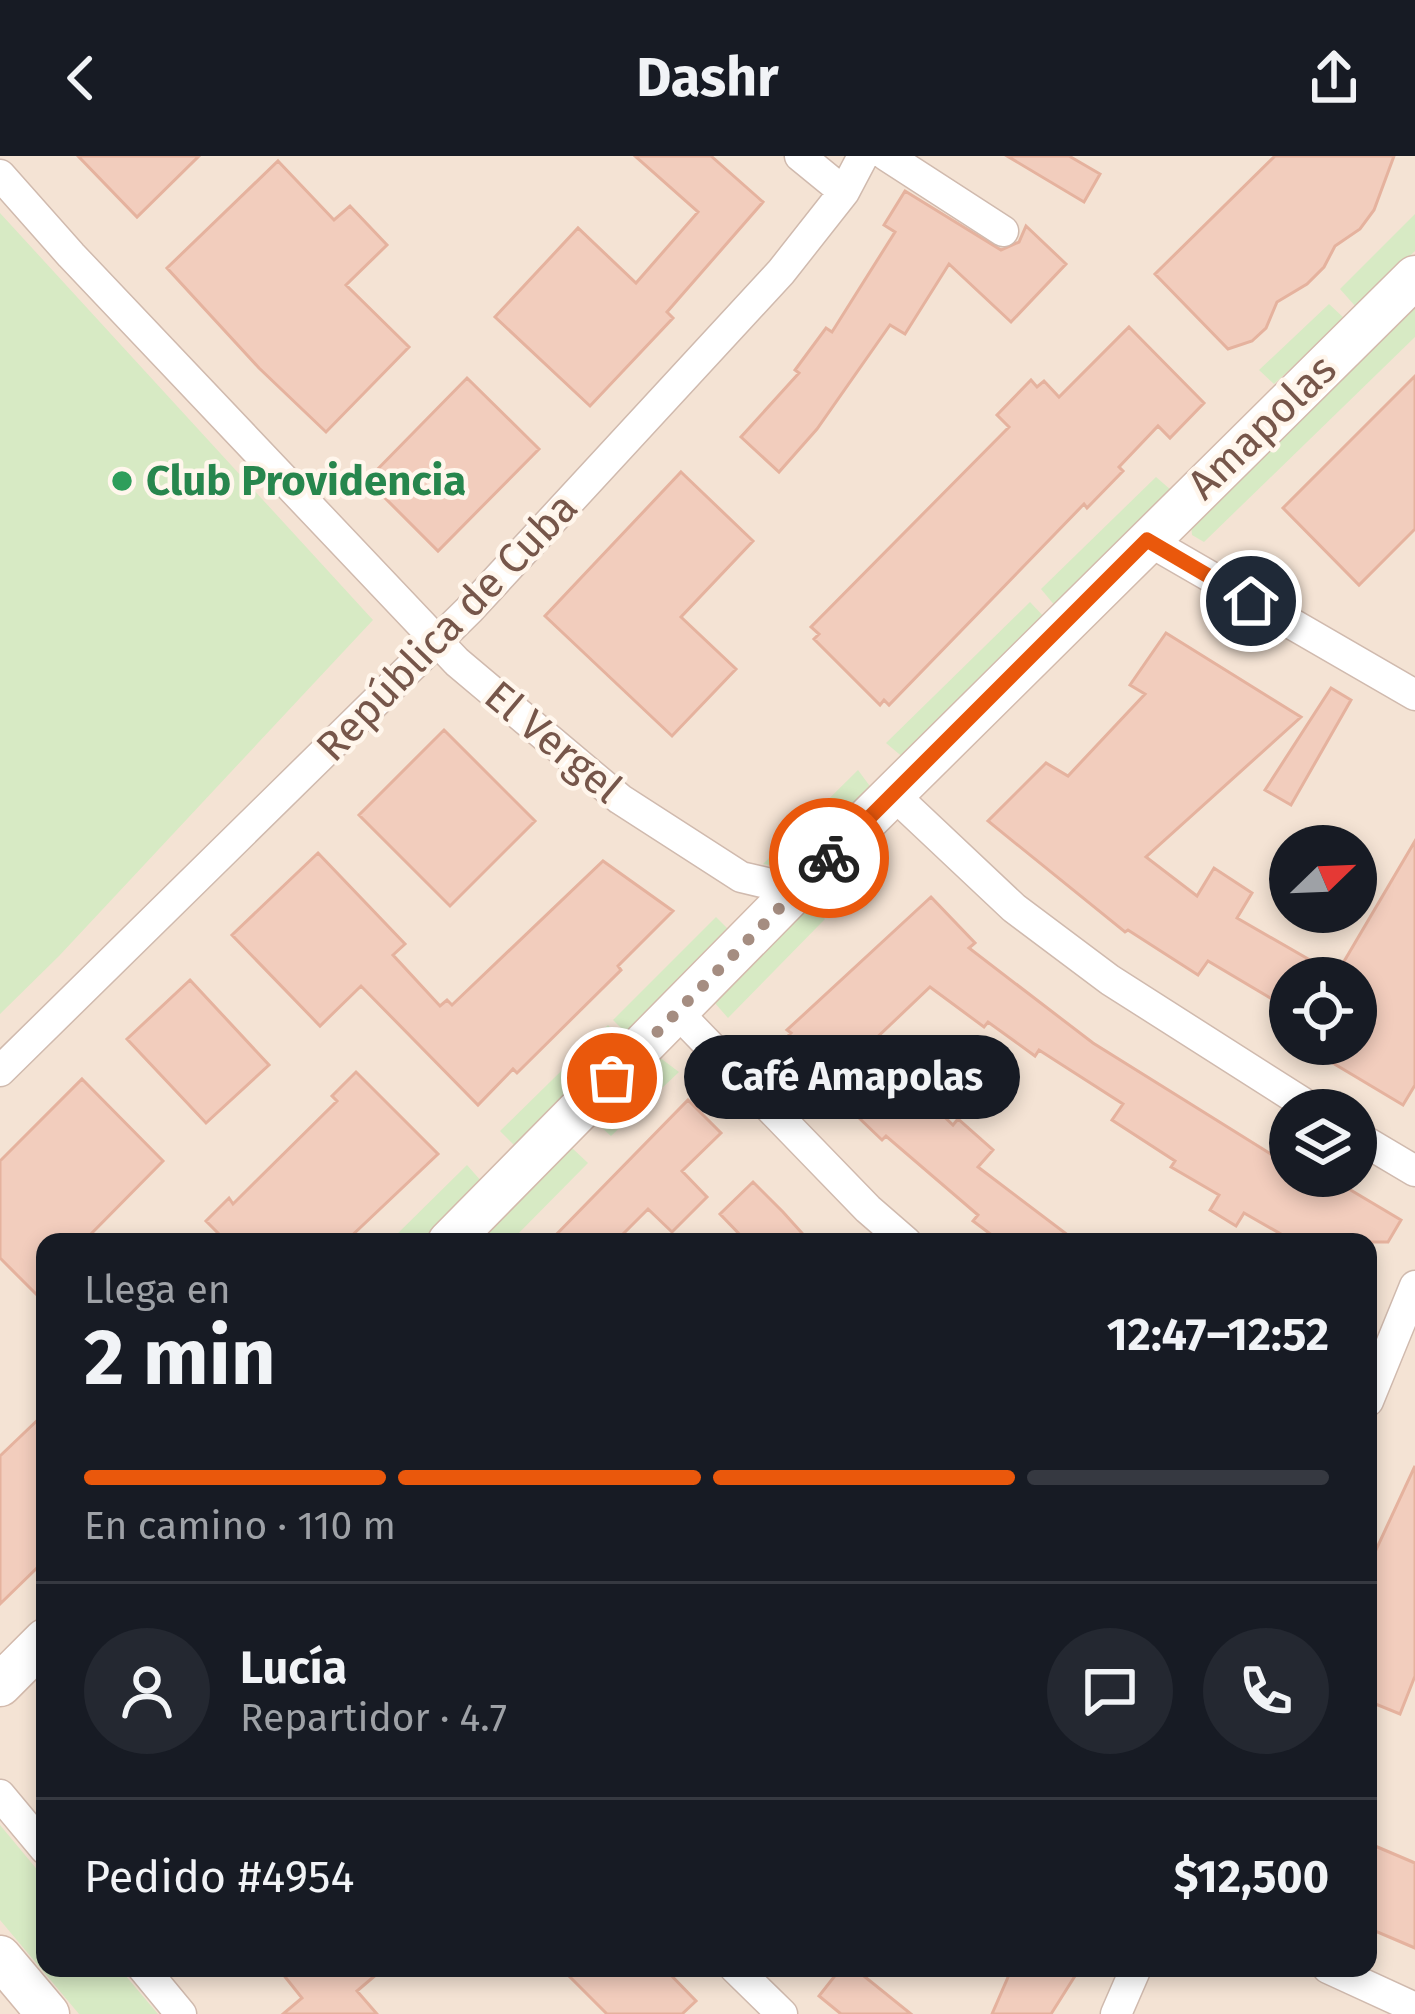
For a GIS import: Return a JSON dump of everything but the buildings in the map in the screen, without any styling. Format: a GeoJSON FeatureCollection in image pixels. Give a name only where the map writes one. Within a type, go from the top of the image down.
{"type":"FeatureCollection","features":[{"type":"Feature","properties":{"kind":"street"},"geometry":{"type":"LineString","coordinates":[[800,156],[844,192]]}},
{"type":"Feature","properties":{"kind":"street","name":"República de Cuba"},"geometry":{"type":"LineString","coordinates":[[0,1071],[438,642],[781,272],[844,192],[863,156]]}},
{"type":"Feature","properties":{"kind":"street"},"geometry":{"type":"LineString","coordinates":[[887,156],[1003,230]]}},
{"type":"Feature","properties":{"kind":"street","name":"El Vergel"},"geometry":{"type":"LineString","coordinates":[[0,175],[438,642],[620,799],[741,877],[796,890]]}},
{"type":"Feature","properties":{"kind":"street","name":"Amapolas"},"geometry":{"type":"LineString","coordinates":[[458,1233],[796,890],[1415,278]]}},
{"type":"Feature","properties":{"kind":"street"},"geometry":{"type":"LineString","coordinates":[[1147,540],[1415,695]]}},
{"type":"Feature","properties":{"kind":"street"},"geometry":{"type":"LineString","coordinates":[[894,795],[1014,908],[1279,1089]]}},
{"type":"Feature","properties":{"kind":"street"},"geometry":{"type":"LineString","coordinates":[[677,1012],[896,1233]]}},
{"type":"Feature","properties":{"kind":"street"},"geometry":{"type":"LineString","coordinates":[[1377,1148],[1415,1171]]}},
{"type":"Feature","properties":{"kind":"street"},"geometry":{"type":"LineString","coordinates":[[1377,1379],[1415,1286]]}},
{"type":"Feature","properties":{"kind":"street"},"geometry":{"type":"LineString","coordinates":[[0,1685],[36,1649]]}},
{"type":"Feature","properties":{"kind":"street"},"geometry":{"type":"LineString","coordinates":[[0,1795],[36,1838]]}},
{"type":"Feature","properties":{"kind":"street"},"geometry":{"type":"LineString","coordinates":[[0,1957],[48,2014]]}},
{"type":"Feature","properties":{"kind":"street"},"geometry":{"type":"LineString","coordinates":[[151,1977],[182,2014]]}},
{"type":"Feature","properties":{"kind":"street"},"geometry":{"type":"LineString","coordinates":[[744,1977],[782,2014]]}},
{"type":"Feature","properties":{"kind":"street"},"geometry":{"type":"LineString","coordinates":[[1116,2014],[1132,1977]]}},
{"type":"Feature","properties":{"kind":"street"},"geometry":{"type":"LineString","coordinates":[[1348,1977],[1415,2008]]}},
{"type":"Feature","properties":{"kind":"shaded area"},"geometry":{"type":"Polygon","coordinates":[[[0,156],[1415,156],[1415,2014],[0,2014],[0,156]]]}},
{"type":"Feature","properties":{"kind":"green space","name":"Club Providencia"},"geometry":{"type":"Polygon","coordinates":[[[0,213],[373,620],[0,1014],[0,213]]]}},
{"type":"Feature","properties":{"kind":"green space"},"geometry":{"type":"Polygon","coordinates":[[[1415,214],[1415,251],[1356,307],[1340,289],[1415,214]]]}},
{"type":"Feature","properties":{"kind":"green space"},"geometry":{"type":"Polygon","coordinates":[[[1329,304],[1345,319],[1274,384],[1259,370],[1329,304]]]}},
{"type":"Feature","properties":{"kind":"green space"},"geometry":{"type":"Polygon","coordinates":[[[1415,305],[1415,337],[1204,542],[1192,535],[1191,524],[1415,305]]]}},
{"type":"Feature","properties":{"kind":"green space"},"geometry":{"type":"Polygon","coordinates":[[[1156,477],[1171,490],[1056,607],[1041,589],[1156,477]]]}},
{"type":"Feature","properties":{"kind":"green space"},"geometry":{"type":"Polygon","coordinates":[[[1030,602],[1046,619],[905,759],[886,743],[1030,602]]]}},
{"type":"Feature","properties":{"kind":"green space"},"geometry":{"type":"Polygon","coordinates":[[[858,770],[872,789],[796,863],[763,864],[858,770]]]}},
{"type":"Feature","properties":{"kind":"green space"},"geometry":{"type":"Polygon","coordinates":[[[812,905],[825,919],[728,1018],[714,1002],[812,905]]]}},
{"type":"Feature","properties":{"kind":"green space"},"geometry":{"type":"Polygon","coordinates":[[[716,917],[732,933],[629,1036],[613,1020],[716,917]]]}},
{"type":"Feature","properties":{"kind":"green space"},"geometry":{"type":"Polygon","coordinates":[[[608,1025],[623,1042],[517,1148],[500,1131],[608,1025]]]}},
{"type":"Feature","properties":{"kind":"green space"},"geometry":{"type":"Polygon","coordinates":[[[659,1057],[679,1072],[611,1136],[593,1120],[659,1057]]]}},
{"type":"Feature","properties":{"kind":"green space"},"geometry":{"type":"Polygon","coordinates":[[[571,1147],[588,1163],[519,1233],[489,1232],[571,1147]]]}},
{"type":"Feature","properties":{"kind":"green space"},"geometry":{"type":"Polygon","coordinates":[[[467,1165],[482,1182],[430,1233],[398,1233],[467,1165]]]}},
{"type":"Feature","properties":{"kind":"green space"},"geometry":{"type":"Polygon","coordinates":[[[0,1825],[36,1868],[36,1963],[0,1920],[0,1825]]]}},
{"type":"Feature","properties":{"kind":"green space"},"geometry":{"type":"Polygon","coordinates":[[[48,1977],[127,1977],[158,2014],[79,2014],[48,1977]]]}},
{"type":"Feature","properties":{"kind":"way so far"},"geometry":{"type":"LineString","coordinates":[[612,1078],[829,858]]}},
{"type":"Feature","properties":{"kind":"place","name":"Club Providencia"},"geometry":{"type":"Point","coordinates":[122,481]}},
{"type":"Feature","properties":{"kind":"place","name":"Café Amapolas"},"geometry":{"type":"Point","coordinates":[612,1078]}},
{"type":"Feature","properties":{"kind":"route"},"geometry":{"type":"LineString","coordinates":[[829,858],[1147,540],[1251,601]]}}]}
